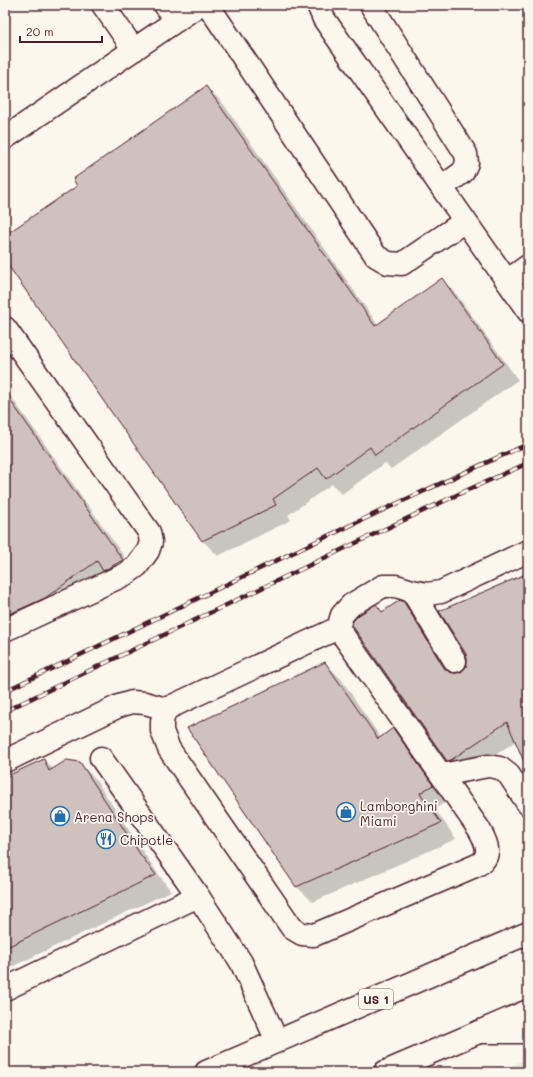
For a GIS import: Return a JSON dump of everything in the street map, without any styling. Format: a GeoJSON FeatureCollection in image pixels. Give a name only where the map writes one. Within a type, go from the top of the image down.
{"type":"FeatureCollection","features":[{"type":"Feature","properties":{"kind":"main road"},"geometry":{"type":"LineString","coordinates":[[103,5],[134,50]]}},
{"type":"Feature","properties":{"kind":"main road"},"geometry":{"type":"LineString","coordinates":[[7,132],[134,50],[171,13],[199,5]]}},
{"type":"Feature","properties":{"kind":"main road"},"geometry":{"type":"LineString","coordinates":[[208,5],[376,256],[388,263],[402,264],[465,221]]}},
{"type":"Feature","properties":{"kind":"main road"},"geometry":{"type":"LineString","coordinates":[[318,5],[324,19],[528,311]]}},
{"type":"Feature","properties":{"kind":"main road"},"geometry":{"type":"LineString","coordinates":[[371,5],[466,154],[467,163],[463,172],[442,187]]}},
{"type":"Feature","properties":{"kind":"main road"},"geometry":{"type":"LineString","coordinates":[[507,281],[528,266]]}},
{"type":"Feature","properties":{"kind":"main road"},"geometry":{"type":"LineString","coordinates":[[5,328],[149,532],[151,542],[148,551],[137,566],[126,574],[5,630]]}},
{"type":"Feature","properties":{"kind":"main road"},"geometry":{"type":"LineString","coordinates":[[5,761],[119,706],[132,702],[145,703],[166,709],[338,628],[342,615],[351,605],[383,586],[396,586],[427,594],[441,592],[528,551]]}},
{"type":"Feature","properties":{"kind":"main road"},"geometry":{"type":"LineString","coordinates":[[412,591],[455,661]]}},
{"type":"Feature","properties":{"kind":"main road"},"geometry":{"type":"LineString","coordinates":[[166,709],[162,721],[162,731],[169,749],[292,928],[302,934],[314,935],[475,866],[484,860],[487,851],[486,842],[479,829],[338,628]]}},
{"type":"Feature","properties":{"kind":"main road"},"geometry":{"type":"LineString","coordinates":[[101,758],[198,896],[241,962],[277,1041]]}},
{"type":"Feature","properties":{"kind":"main road"},"geometry":{"type":"LineString","coordinates":[[442,775],[488,766],[500,768],[509,775],[528,804]]}},
{"type":"Feature","properties":{"kind":"main road"},"geometry":{"type":"LineString","coordinates":[[5,989],[198,896]]}},
{"type":"Feature","properties":{"kind":"main road","name":"US 1"},"geometry":{"type":"LineString","coordinates":[[206,1072],[528,933]]}},
{"type":"Feature","properties":{"kind":"main road"},"geometry":{"type":"LineString","coordinates":[[385,1072],[528,1011]]}},
{"type":"Feature","properties":{"kind":"main road"},"geometry":{"type":"LineString","coordinates":[[479,1032],[528,1032]]}},
{"type":"Feature","properties":{"kind":"shaded area"},"geometry":{"type":"Polygon","coordinates":[[[528,1058],[528,1072],[497,1072],[528,1058]]]}},
{"type":"Feature","properties":{"kind":"building"},"geometry":{"type":"Polygon","coordinates":[[[206,86],[375,326],[442,278],[503,364],[375,455],[370,447],[326,479],[318,468],[273,499],[276,505],[202,541],[5,261],[5,235],[77,186],[73,179],[206,86]]]}},
{"type":"Feature","properties":{"kind":"building"},"geometry":{"type":"Polygon","coordinates":[[[5,393],[123,560],[103,571],[97,561],[45,598],[5,616],[5,393]]]}},
{"type":"Feature","properties":{"kind":"building"},"geometry":{"type":"Polygon","coordinates":[[[528,573],[528,771],[507,722],[451,760],[447,761],[352,625],[353,621],[359,615],[376,604],[382,612],[400,600],[404,602],[444,668],[449,672],[461,672],[466,667],[466,654],[439,611],[528,573]]]}},
{"type":"Feature","properties":{"kind":"building"},"geometry":{"type":"Polygon","coordinates":[[[325,662],[378,739],[393,728],[433,785],[420,793],[441,823],[296,887],[187,728],[325,662]]]}},
{"type":"Feature","properties":{"kind":"building","name":"Arena Shops"},"geometry":{"type":"Polygon","coordinates":[[[44,759],[49,771],[67,760],[80,762],[140,854],[156,875],[5,948],[5,777],[44,759]]]}},
{"type":"Feature","properties":{"kind":"railway"},"geometry":{"type":"LineString","coordinates":[[5,691],[331,535],[528,444]]}},
{"type":"Feature","properties":{"kind":"railway"},"geometry":{"type":"LineString","coordinates":[[5,711],[461,493],[528,463]]}},
{"type":"Feature","properties":{"kind":"place","name":"Lamborghini Miami"},"geometry":{"type":"Point","coordinates":[346,812]}},
{"type":"Feature","properties":{"kind":"place","name":"Arena Shops"},"geometry":{"type":"Point","coordinates":[60,816]}},
{"type":"Feature","properties":{"kind":"place","name":"Chipotle"},"geometry":{"type":"Point","coordinates":[106,839]}}]}
